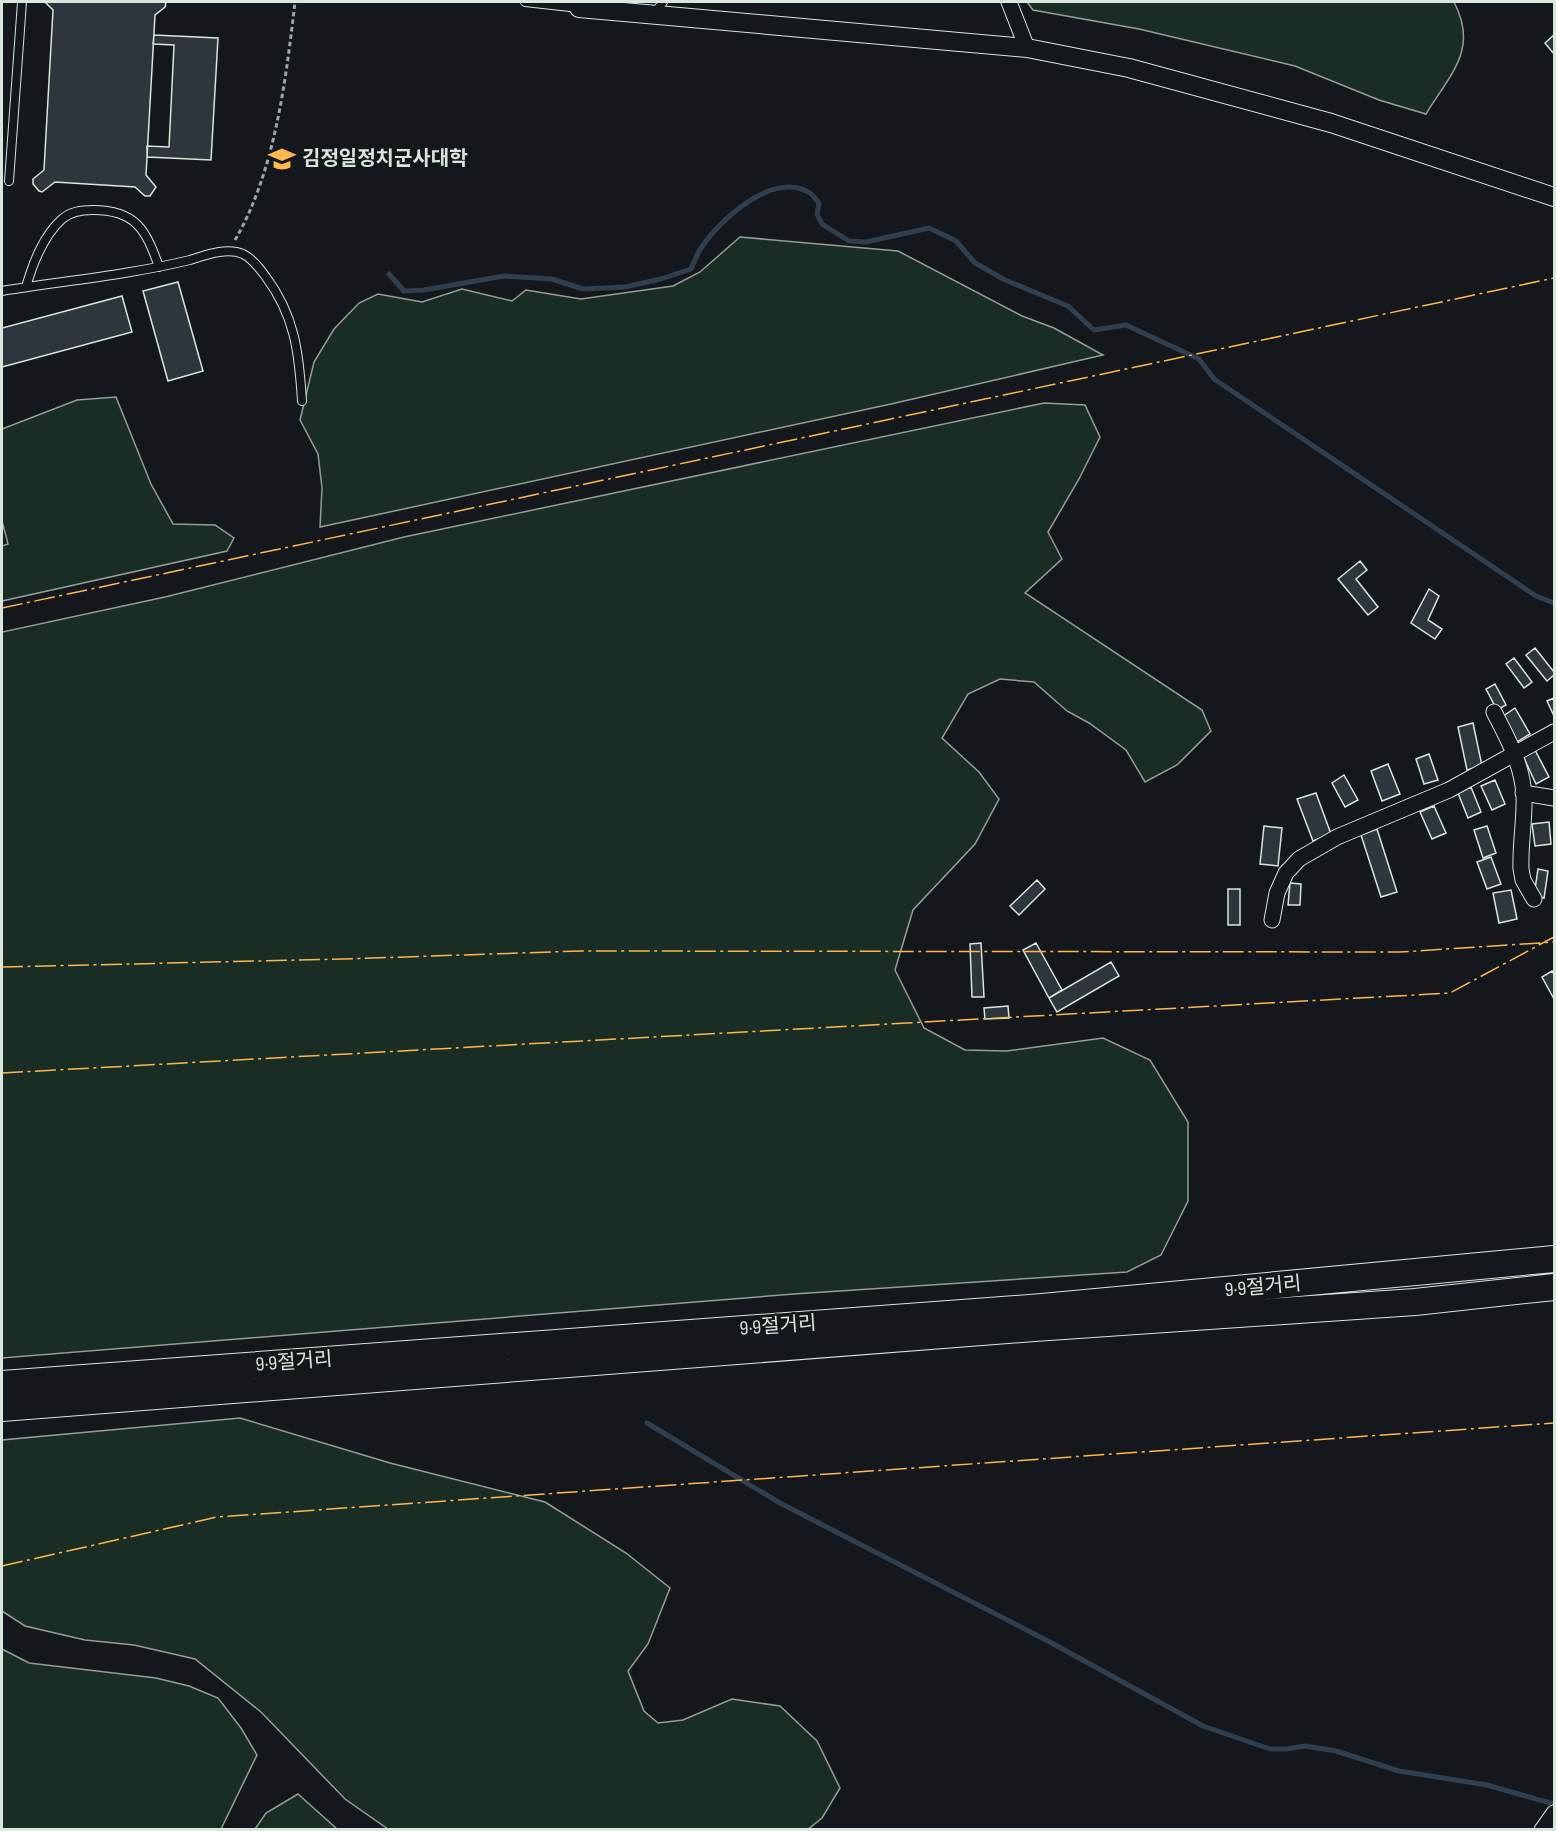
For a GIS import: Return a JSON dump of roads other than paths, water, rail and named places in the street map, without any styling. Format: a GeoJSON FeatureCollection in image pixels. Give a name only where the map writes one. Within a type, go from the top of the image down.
{"type":"FeatureCollection","features":[{"type":"Feature","properties":{"kind":"highway","name":"9·9절거리"},"geometry":{"type":"LineString","coordinates":[[2,1384],[1042,1307],[1554,1260]]}},
{"type":"Feature","properties":{"kind":"highway","name":"9·9절거리"},"geometry":{"type":"LineString","coordinates":[[2,1408],[1034,1328],[1415,1302],[1554,1287]]}},
{"type":"Feature","properties":{"kind":"street"},"geometry":{"type":"LineString","coordinates":[[1010,2],[1027,48]]}},
{"type":"Feature","properties":{"kind":"street"},"geometry":{"type":"LineString","coordinates":[[579,8],[658,8],[1027,48],[1129,68],[1331,123],[1554,197]]}},
{"type":"Feature","properties":{"kind":"street"},"geometry":{"type":"LineString","coordinates":[[1494,712],[1515,753],[1523,793],[1521,869],[1523,880],[1534,899]]}},
{"type":"Feature","properties":{"kind":"street"},"geometry":{"type":"LineString","coordinates":[[1272,920],[1277,893],[1286,873],[1299,858],[1337,837],[1449,790],[1554,732]]}},
{"type":"Feature","properties":{"kind":"street"},"geometry":{"type":"LineString","coordinates":[[1523,793],[1554,798]]}},
{"type":"Feature","properties":{"kind":"street"},"geometry":{"type":"LineString","coordinates":[[1542,1830],[1554,1813]]}},
{"type":"Feature","properties":{"kind":"lane"},"geometry":{"type":"LineString","coordinates":[[9,181],[22,2]]}},
{"type":"Feature","properties":{"kind":"lane"},"geometry":{"type":"LineString","coordinates":[[525,2],[579,8]]}},
{"type":"Feature","properties":{"kind":"lane"},"geometry":{"type":"LineString","coordinates":[[26,287],[33,264],[53,230],[63,218],[71,213],[84,210],[115,212],[130,218],[150,240],[159,267]]}},
{"type":"Feature","properties":{"kind":"lane"},"geometry":{"type":"LineString","coordinates":[[2,291],[159,267],[224,251],[243,254],[258,266],[275,290],[292,324],[300,370],[302,401]]}},
{"type":"Feature","properties":{"kind":"waterway"},"geometry":{"type":"LineString","coordinates":[[389,274],[404,291],[424,290],[504,276],[552,279],[583,289],[625,287],[691,269],[701,248],[734,212],[764,193],[780,188],[795,188],[810,193],[819,203],[817,214],[822,224],[849,241],[866,242],[929,228],[956,241],[975,263],[1005,280],[1068,306],[1094,330],[1126,325],[1199,359],[1214,379],[1536,596],[1554,603]]}},
{"type":"Feature","properties":{"kind":"waterway"},"geometry":{"type":"LineString","coordinates":[[647,1423],[780,1503],[1048,1641],[1203,1726],[1270,1749],[1305,1746],[1336,1751],[1399,1771],[1487,1785],[1554,1804]]}},
{"type":"Feature","properties":{"kind":"place","name":"김정일정치군사대학"},"geometry":{"type":"Point","coordinates":[282,159]}}]}
